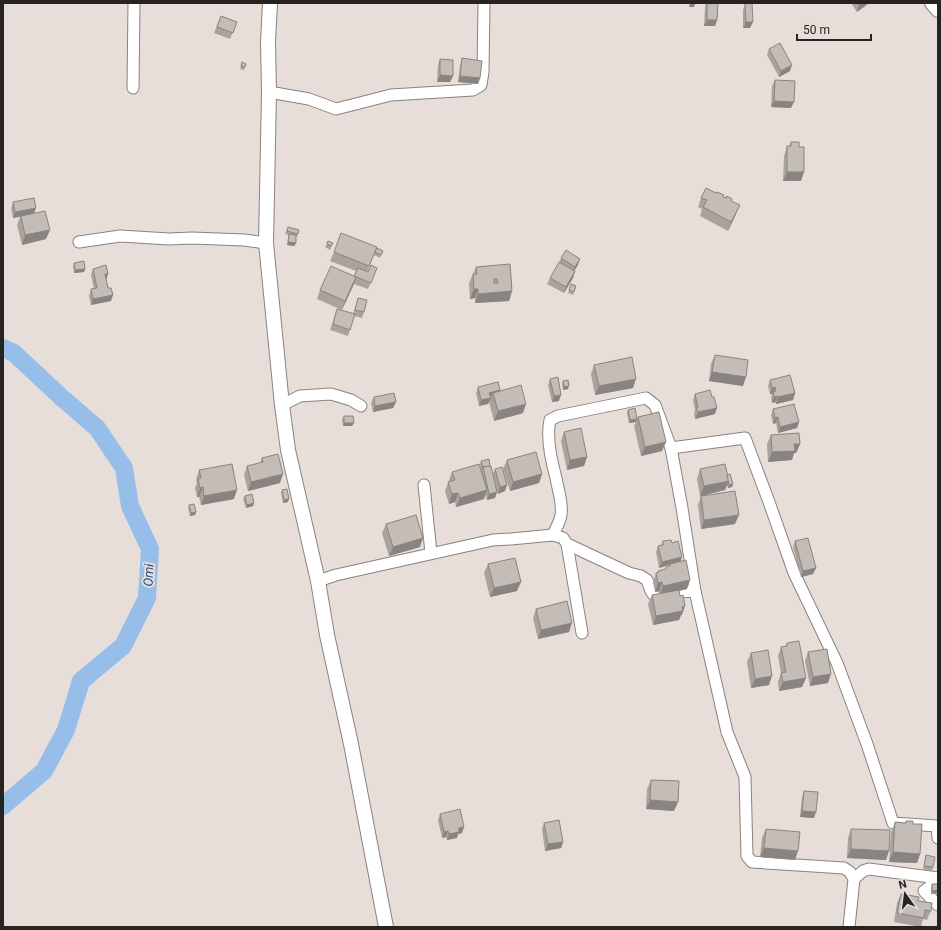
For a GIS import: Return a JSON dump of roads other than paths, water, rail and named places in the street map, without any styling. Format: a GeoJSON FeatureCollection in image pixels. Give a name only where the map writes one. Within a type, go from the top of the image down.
{"type":"FeatureCollection","features":[{"type":"Feature","properties":{"kind":"street"},"geometry":{"type":"LineString","coordinates":[[133,88],[134,3]]}},
{"type":"Feature","properties":{"kind":"street"},"geometry":{"type":"LineString","coordinates":[[270,3],[268,42],[269,92],[266,243],[282,405],[288,450],[318,581],[327,635],[351,744],[386,927]]}},
{"type":"Feature","properties":{"kind":"street"},"geometry":{"type":"LineString","coordinates":[[269,92],[309,99],[336,108],[391,95],[473,90],[481,85],[483,72],[484,3]]}},
{"type":"Feature","properties":{"kind":"street"},"geometry":{"type":"LineString","coordinates":[[932,3],[938,10]]}},
{"type":"Feature","properties":{"kind":"street"},"geometry":{"type":"LineString","coordinates":[[79,242],[120,236],[169,239],[192,238],[244,240],[266,243]]}},
{"type":"Feature","properties":{"kind":"street"},"geometry":{"type":"LineString","coordinates":[[282,405],[300,396],[331,394],[351,400],[361,406]]}},
{"type":"Feature","properties":{"kind":"street"},"geometry":{"type":"LineString","coordinates":[[553,535],[559,524],[561,513],[560,495],[554,473],[548,431],[550,420],[558,416],[646,398],[655,405],[671,448],[695,591],[727,732],[745,777],[747,856],[752,862],[844,868],[850,872],[854,879],[849,927]]}},
{"type":"Feature","properties":{"kind":"street"},"geometry":{"type":"LineString","coordinates":[[671,448],[744,438],[770,502],[794,573],[837,663],[867,744],[893,823],[937,826],[938,838]]}},
{"type":"Feature","properties":{"kind":"street"},"geometry":{"type":"LineString","coordinates":[[424,485],[431,553]]}},
{"type":"Feature","properties":{"kind":"street"},"geometry":{"type":"LineString","coordinates":[[318,581],[336,575],[492,540],[553,535],[563,538],[567,544],[582,633]]}},
{"type":"Feature","properties":{"kind":"street"},"geometry":{"type":"LineString","coordinates":[[567,544],[629,573],[641,576],[647,580],[651,591],[657,600],[679,592],[695,591]]}},
{"type":"Feature","properties":{"kind":"street"},"geometry":{"type":"LineString","coordinates":[[854,879],[862,871],[869,869],[938,879]]}},
{"type":"Feature","properties":{"kind":"street"},"geometry":{"type":"LineString","coordinates":[[938,879],[924,890],[938,905]]}},
{"type":"Feature","properties":{"kind":"waterway","name":"Omi"},"geometry":{"type":"LineString","coordinates":[[3,348],[14,353],[97,428],[124,468],[130,506],[150,549],[147,598],[123,646],[81,681],[66,730],[44,771],[3,806]]}}]}
